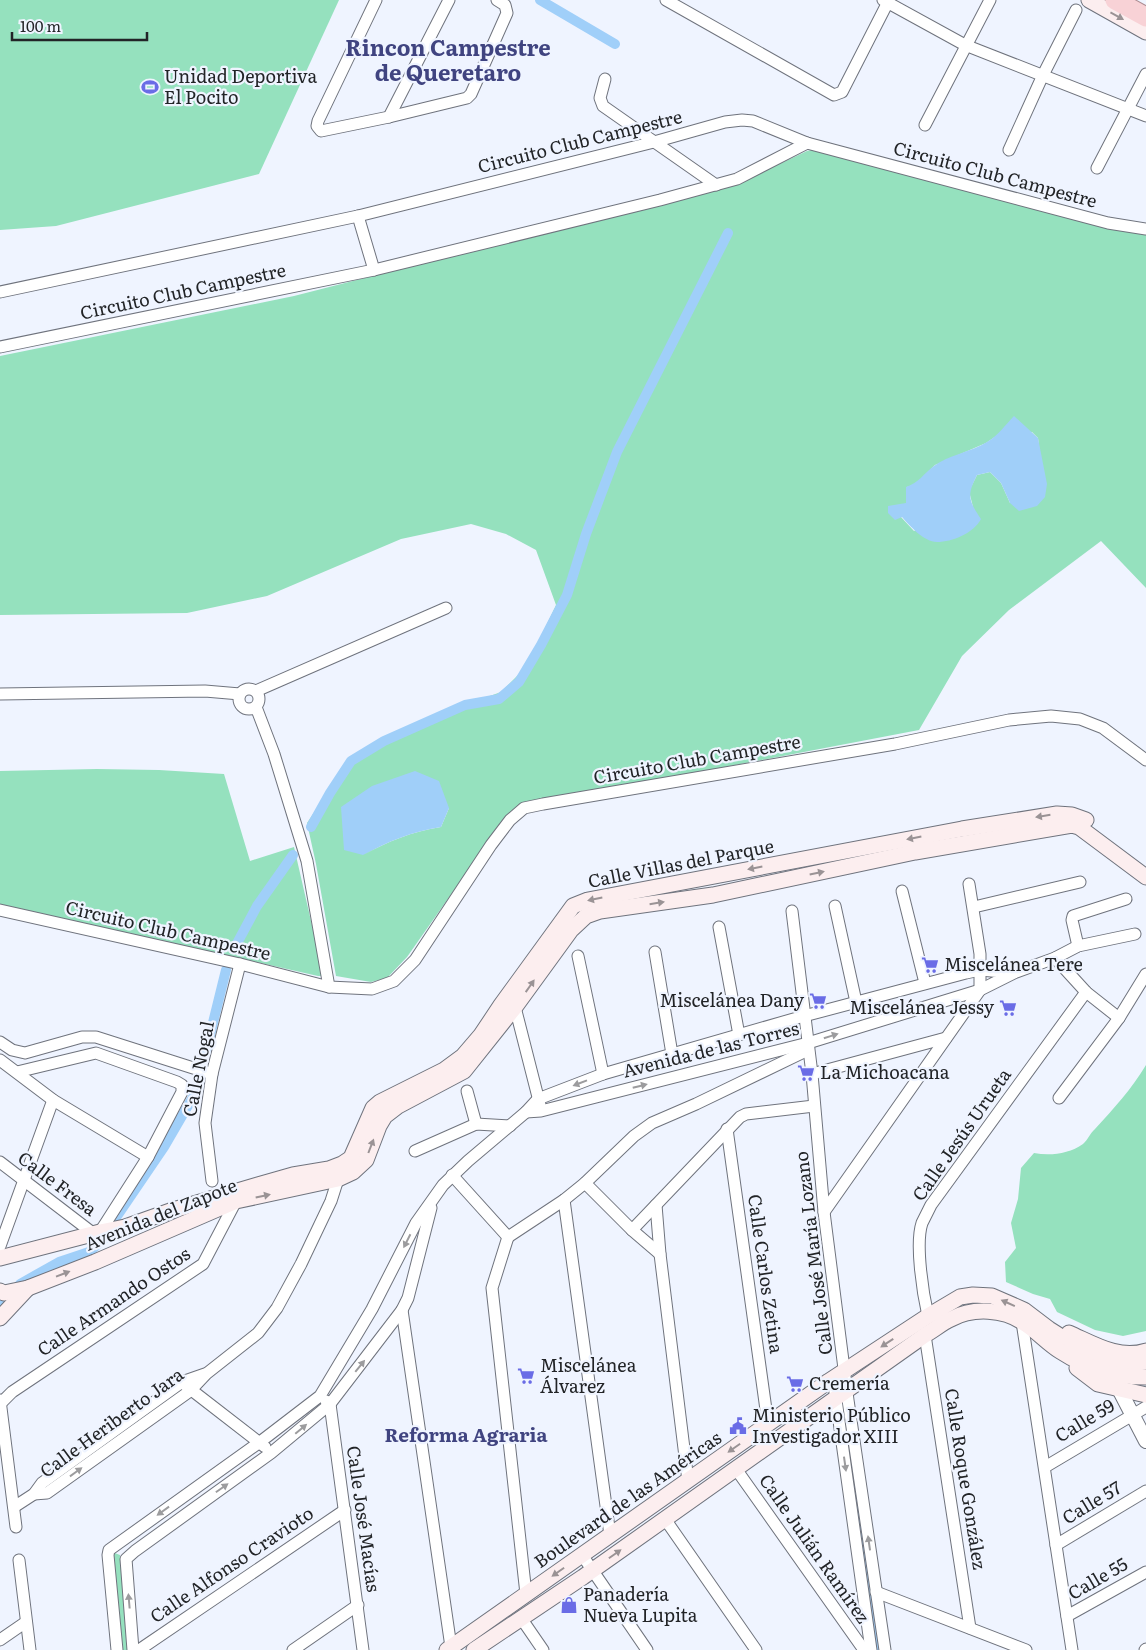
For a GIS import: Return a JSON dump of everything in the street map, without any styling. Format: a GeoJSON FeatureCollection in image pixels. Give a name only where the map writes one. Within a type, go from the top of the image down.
{"type":"FeatureCollection","features":[{"type":"Feature","properties":{"kind":"highway"},"geometry":{"type":"LineString","coordinates":[[1115,0],[1146,17]]}},
{"type":"Feature","properties":{"kind":"main road"},"geometry":{"type":"LineString","coordinates":[[1089,0],[1146,32]]}},
{"type":"Feature","properties":{"kind":"main road","name":"Calle Villas del Parque"},"geometry":{"type":"LineString","coordinates":[[334,1174],[342,1164],[351,1158],[373,1108],[380,1102],[444,1070],[463,1056],[481,1035],[574,906],[588,900],[962,829],[1057,814],[1082,818],[1146,866]]}},
{"type":"Feature","properties":{"kind":"main road","name":"Calle Villas del Parque"},"geometry":{"type":"LineString","coordinates":[[334,1174],[353,1172],[366,1160],[379,1126],[385,1116],[398,1106],[464,1071],[515,1007],[570,930],[586,916],[600,911],[713,895],[915,852],[1072,825],[1079,827],[1146,877]]}},
{"type":"Feature","properties":{"kind":"main road","name":"Avenida del Zapote"},"geometry":{"type":"LineString","coordinates":[[0,1291],[4,1293],[28,1288],[95,1262],[236,1201],[334,1174]]}},
{"type":"Feature","properties":{"kind":"main road","name":"Avenida del Zapote"},"geometry":{"type":"LineString","coordinates":[[0,1258],[125,1227],[275,1180],[334,1174]]}},
{"type":"Feature","properties":{"kind":"main road"},"geometry":{"type":"LineString","coordinates":[[0,1318],[28,1288]]}},
{"type":"Feature","properties":{"kind":"main road","name":"Boulevard de las Américas"},"geometry":{"type":"LineString","coordinates":[[449,1648],[839,1374],[960,1297],[973,1295],[992,1296],[1024,1310],[1049,1329],[1098,1360],[1108,1364],[1120,1365],[1146,1362]]}},
{"type":"Feature","properties":{"kind":"main road","name":"Boulevard de las Américas"},"geometry":{"type":"LineString","coordinates":[[474,1650],[592,1570],[925,1335],[952,1318],[980,1311],[995,1312],[1022,1322],[1060,1351],[1105,1373],[1130,1377],[1146,1377]]}},
{"type":"Feature","properties":{"kind":"main road"},"geometry":{"type":"LineString","coordinates":[[1049,1329],[1067,1332],[1104,1349],[1120,1354],[1146,1352]]}},
{"type":"Feature","properties":{"kind":"main road","name":"Calle 59"},"geometry":{"type":"LineString","coordinates":[[1060,1351],[1098,1384],[1146,1395]]}},
{"type":"Feature","properties":{"kind":"street"},"geometry":{"type":"LineString","coordinates":[[376,0],[318,121],[319,129],[324,132],[467,98],[471,94],[506,16],[507,10],[501,3]]}},
{"type":"Feature","properties":{"kind":"street"},"geometry":{"type":"LineString","coordinates":[[389,117],[448,0]]}},
{"type":"Feature","properties":{"kind":"street"},"geometry":{"type":"LineString","coordinates":[[666,0],[831,94],[842,92],[886,1],[966,45],[1146,116]]}},
{"type":"Feature","properties":{"kind":"street"},"geometry":{"type":"LineString","coordinates":[[925,125],[990,0]]}},
{"type":"Feature","properties":{"kind":"street"},"geometry":{"type":"LineString","coordinates":[[1009,150],[1043,75],[1076,10]]}},
{"type":"Feature","properties":{"kind":"street"},"geometry":{"type":"LineString","coordinates":[[1097,168],[1146,74]]}},
{"type":"Feature","properties":{"kind":"street"},"geometry":{"type":"LineString","coordinates":[[605,80],[600,98],[604,106],[716,185]]}},
{"type":"Feature","properties":{"kind":"street","name":"Circuito Club Campestre"},"geometry":{"type":"LineString","coordinates":[[1,291],[358,216],[654,142],[725,122],[742,120],[753,121],[808,143],[1108,223],[1146,228]]}},
{"type":"Feature","properties":{"kind":"street","name":"Circuito Club Campestre"},"geometry":{"type":"LineString","coordinates":[[0,347],[374,270],[660,200],[737,179],[808,143]]}},
{"type":"Feature","properties":{"kind":"street"},"geometry":{"type":"LineString","coordinates":[[358,216],[374,270]]}},
{"type":"Feature","properties":{"kind":"street"},"geometry":{"type":"LineString","coordinates":[[256,691],[446,608]]}},
{"type":"Feature","properties":{"kind":"street"},"geometry":{"type":"LineString","coordinates":[[247,688],[256,691],[260,701],[256,707],[247,709],[243,707],[239,699],[240,694],[247,688]]}},
{"type":"Feature","properties":{"kind":"street"},"geometry":{"type":"LineString","coordinates":[[0,694],[205,691],[240,694]]}},
{"type":"Feature","properties":{"kind":"street"},"geometry":{"type":"LineString","coordinates":[[256,707],[274,754],[307,861],[328,987]]}},
{"type":"Feature","properties":{"kind":"street","name":"Circuito Club Campestre"},"geometry":{"type":"LineString","coordinates":[[0,910],[240,964],[328,987],[372,989],[394,981],[415,960],[490,845],[510,820],[524,808],[895,744],[1009,720],[1051,716],[1080,720],[1103,728],[1146,760]]}},
{"type":"Feature","properties":{"kind":"street"},"geometry":{"type":"LineString","coordinates":[[974,907],[1080,882]]}},
{"type":"Feature","properties":{"kind":"street"},"geometry":{"type":"LineString","coordinates":[[824,1212],[980,990],[974,907],[969,884]]}},
{"type":"Feature","properties":{"kind":"street"},"geometry":{"type":"LineString","coordinates":[[902,891],[925,983]]}},
{"type":"Feature","properties":{"kind":"street"},"geometry":{"type":"LineString","coordinates":[[1078,946],[1072,920],[1073,916],[1126,899]]}},
{"type":"Feature","properties":{"kind":"street"},"geometry":{"type":"LineString","coordinates":[[835,906],[856,1002]]}},
{"type":"Feature","properties":{"kind":"street","name":"Calle José María Lozano"},"geometry":{"type":"LineString","coordinates":[[792,911],[812,1074],[839,1374],[885,1650]]}},
{"type":"Feature","properties":{"kind":"street"},"geometry":{"type":"LineString","coordinates":[[719,927],[739,1035]]}},
{"type":"Feature","properties":{"kind":"street","name":"Avenida de las Torres"},"geometry":{"type":"LineString","coordinates":[[526,1112],[541,1111],[808,1047],[980,990],[1014,973],[1055,958],[1078,946],[1135,934]]}},
{"type":"Feature","properties":{"kind":"street"},"geometry":{"type":"LineString","coordinates":[[655,952],[672,1054]]}},
{"type":"Feature","properties":{"kind":"street"},"geometry":{"type":"LineString","coordinates":[[578,956],[603,1074]]}},
{"type":"Feature","properties":{"kind":"street"},"geometry":{"type":"LineString","coordinates":[[1055,958],[1086,992],[1118,1018]]}},
{"type":"Feature","properties":{"kind":"street","name":"Calle Nogal"},"geometry":{"type":"LineString","coordinates":[[212,1181],[205,1123],[212,1074],[240,964]]}},
{"type":"Feature","properties":{"kind":"street","name":"Avenida de las Torres"},"geometry":{"type":"LineString","coordinates":[[320,1396],[372,1309],[416,1223],[443,1185],[452,1175],[526,1112],[538,1099],[603,1074],[925,983],[980,970],[1014,973]]}},
{"type":"Feature","properties":{"kind":"street"},"geometry":{"type":"LineString","coordinates":[[1059,1098],[1118,1018],[1146,974]]}},
{"type":"Feature","properties":{"kind":"street","name":"Calle Jesús Urueta"},"geometry":{"type":"LineString","coordinates":[[928,1316],[924,1301],[919,1244],[922,1224],[931,1205],[1086,992]]}},
{"type":"Feature","properties":{"kind":"street"},"geometry":{"type":"LineString","coordinates":[[515,1007],[541,1111]]}},
{"type":"Feature","properties":{"kind":"street"},"geometry":{"type":"LineString","coordinates":[[0,1042],[12,1050],[25,1053],[82,1037],[96,1037],[212,1074]]}},
{"type":"Feature","properties":{"kind":"street"},"geometry":{"type":"LineString","coordinates":[[812,1074],[946,1038]]}},
{"type":"Feature","properties":{"kind":"street"},"geometry":{"type":"LineString","coordinates":[[526,1594],[492,1288],[508,1237],[564,1200],[585,1183],[634,1136],[652,1123],[696,1104],[808,1047]]}},
{"type":"Feature","properties":{"kind":"street","name":"Calle Nogal"},"geometry":{"type":"LineString","coordinates":[[17,1072],[96,1053],[182,1085],[182,1092],[148,1157],[97,1233]]}},
{"type":"Feature","properties":{"kind":"street"},"geometry":{"type":"LineString","coordinates":[[0,1060],[53,1100],[148,1157]]}},
{"type":"Feature","properties":{"kind":"street"},"geometry":{"type":"LineString","coordinates":[[467,1091],[476,1124]]}},
{"type":"Feature","properties":{"kind":"street"},"geometry":{"type":"LineString","coordinates":[[0,1246],[53,1100]]}},
{"type":"Feature","properties":{"kind":"street"},"geometry":{"type":"LineString","coordinates":[[632,1230],[740,1116],[814,1106]]}},
{"type":"Feature","properties":{"kind":"street"},"geometry":{"type":"LineString","coordinates":[[415,1151],[476,1124],[510,1126]]}},
{"type":"Feature","properties":{"kind":"street","name":"Calle Carlos Zetina"},"geometry":{"type":"LineString","coordinates":[[728,1129],[768,1424]]}},
{"type":"Feature","properties":{"kind":"street","name":"Calle Fresa"},"geometry":{"type":"LineString","coordinates":[[0,1162],[97,1233]]}},
{"type":"Feature","properties":{"kind":"street","name":"Calle Heriberto Jara"},"geometry":{"type":"LineString","coordinates":[[14,1507],[34,1494],[42,1483],[206,1374],[258,1333],[277,1308],[332,1201],[334,1174]]}},
{"type":"Feature","properties":{"kind":"street"},"geometry":{"type":"LineString","coordinates":[[452,1175],[508,1237]]}},
{"type":"Feature","properties":{"kind":"street"},"geometry":{"type":"LineString","coordinates":[[585,1183],[632,1230],[660,1254]]}},
{"type":"Feature","properties":{"kind":"street"},"geometry":{"type":"LineString","coordinates":[[133,1650],[126,1559],[134,1551],[271,1454],[330,1404],[402,1310],[408,1298],[433,1200]]}},
{"type":"Feature","properties":{"kind":"street"},"geometry":{"type":"LineString","coordinates":[[564,1200],[610,1535]]}},
{"type":"Feature","properties":{"kind":"street","name":"Calle Armando Ostos"},"geometry":{"type":"LineString","coordinates":[[0,1403],[6,1392],[203,1264],[236,1201]]}},
{"type":"Feature","properties":{"kind":"street"},"geometry":{"type":"LineString","coordinates":[[656,1205],[660,1254],[688,1481]]}},
{"type":"Feature","properties":{"kind":"street"},"geometry":{"type":"LineString","coordinates":[[402,1310],[449,1648]]}},
{"type":"Feature","properties":{"kind":"street"},"geometry":{"type":"LineString","coordinates":[[1022,1322],[1072,1650]]}},
{"type":"Feature","properties":{"kind":"street","name":"Calle Roque González"},"geometry":{"type":"LineString","coordinates":[[925,1335],[970,1628]]}},
{"type":"Feature","properties":{"kind":"street"},"geometry":{"type":"LineString","coordinates":[[186,1387],[260,1442],[271,1454]]}},
{"type":"Feature","properties":{"kind":"street"},"geometry":{"type":"LineString","coordinates":[[1119,1389],[1146,1441]]}},
{"type":"Feature","properties":{"kind":"street","name":"Calle José María Lozano"},"geometry":{"type":"LineString","coordinates":[[842,1394],[871,1650]]}},
{"type":"Feature","properties":{"kind":"street"},"geometry":{"type":"LineString","coordinates":[[117,1650],[109,1550],[260,1442],[320,1396],[330,1404]]}},
{"type":"Feature","properties":{"kind":"street"},"geometry":{"type":"LineString","coordinates":[[0,1403],[16,1527]]}},
{"type":"Feature","properties":{"kind":"street","name":"Calle José Macías"},"geometry":{"type":"LineString","coordinates":[[330,1404],[363,1650]]}},
{"type":"Feature","properties":{"kind":"street","name":"Calle 59"},"geometry":{"type":"LineString","coordinates":[[1045,1467],[1146,1407]]}},
{"type":"Feature","properties":{"kind":"street","name":"Calle Julián Ramírez"},"geometry":{"type":"LineString","coordinates":[[736,1469],[864,1650]]}},
{"type":"Feature","properties":{"kind":"street","name":"Calle 57"},"geometry":{"type":"LineString","coordinates":[[1056,1545],[1146,1491]]}},
{"type":"Feature","properties":{"kind":"street","name":"Calle Alfonso Cravioto"},"geometry":{"type":"LineString","coordinates":[[140,1650],[345,1510]]}},
{"type":"Feature","properties":{"kind":"street"},"geometry":{"type":"LineString","coordinates":[[665,1519],[756,1650]]}},
{"type":"Feature","properties":{"kind":"street"},"geometry":{"type":"LineString","coordinates":[[125,1539],[134,1551]]}},
{"type":"Feature","properties":{"kind":"street"},"geometry":{"type":"LineString","coordinates":[[582,1556],[647,1650]]}},
{"type":"Feature","properties":{"kind":"street"},"geometry":{"type":"LineString","coordinates":[[19,1560],[30,1650]]}},
{"type":"Feature","properties":{"kind":"street","name":"Calle 55"},"geometry":{"type":"LineString","coordinates":[[1067,1616],[1146,1572]]}},
{"type":"Feature","properties":{"kind":"street"},"geometry":{"type":"LineString","coordinates":[[876,1592],[1026,1650]]}},
{"type":"Feature","properties":{"kind":"street"},"geometry":{"type":"LineString","coordinates":[[293,1650],[358,1605]]}},
{"type":"Feature","properties":{"kind":"street"},"geometry":{"type":"LineString","coordinates":[[521,1618],[543,1650]]}},
{"type":"Feature","properties":{"kind":"street"},"geometry":{"type":"LineString","coordinates":[[0,1640],[26,1622]]}},
{"type":"Feature","properties":{"kind":"green space","name":"Unidad Deportiva El Pocito"},"geometry":{"type":"Polygon","coordinates":[[[0,0],[339,0],[259,174],[56,226],[0,230],[0,0]]]}},
{"type":"Feature","properties":{"kind":"green space"},"geometry":{"type":"Polygon","coordinates":[[[816,149],[1146,232],[1146,588],[1101,541],[1009,610],[962,656],[919,730],[531,804],[478,856],[407,957],[387,978],[371,982],[336,976],[307,823],[349,760],[401,730],[501,692],[527,666],[556,605],[536,550],[506,534],[471,524],[401,539],[267,596],[187,613],[0,615],[0,356],[294,296],[750,178],[807,151],[816,149]],[[1002,432],[986,443],[935,465],[916,484],[907,487],[906,503],[901,517],[914,531],[973,507],[969,491],[977,475],[990,472],[1001,483],[1010,503],[1040,454],[1038,438],[1032,432],[1002,432]],[[449,808],[363,855],[401,838],[441,827],[449,808]]]}},
{"type":"Feature","properties":{"kind":"green space"},"geometry":{"type":"Polygon","coordinates":[[[97,769],[224,774],[250,861],[294,847],[323,973],[322,976],[0,904],[0,771],[97,769]]]}},
{"type":"Feature","properties":{"kind":"green space"},"geometry":{"type":"Polygon","coordinates":[[[1146,1065],[1146,1331],[1123,1336],[1095,1330],[1057,1312],[1050,1299],[1006,1282],[1005,1262],[1016,1248],[1011,1223],[1018,1199],[1021,1168],[1034,1153],[1059,1153],[1072,1150],[1083,1144],[1128,1091],[1146,1065]]]}},
{"type":"Feature","properties":{"kind":"green space"},"geometry":{"type":"Polygon","coordinates":[[[112,1552],[120,1555],[131,1650],[123,1650],[112,1552]]]}},
{"type":"Feature","properties":{"kind":"water"},"geometry":{"type":"Polygon","coordinates":[[[1014,416],[1038,438],[1047,484],[1045,497],[1037,506],[1019,511],[1010,503],[1001,483],[990,472],[977,475],[970,497],[973,507],[981,519],[978,524],[962,536],[943,542],[932,541],[918,533],[902,517],[895,520],[888,513],[888,506],[906,503],[906,487],[940,462],[991,439],[1014,416]]]}},
{"type":"Feature","properties":{"kind":"water"},"geometry":{"type":"Polygon","coordinates":[[[415,771],[439,781],[449,808],[441,827],[401,838],[363,855],[344,850],[341,807],[372,786],[415,771]]]}},
{"type":"Feature","properties":{"kind":"waterway"},"geometry":{"type":"LineString","coordinates":[[540,0],[615,44]]}},
{"type":"Feature","properties":{"kind":"waterway"},"geometry":{"type":"LineString","coordinates":[[311,827],[351,761],[384,741],[465,705],[499,699],[519,682],[567,595],[586,534],[617,452],[728,233]]}},
{"type":"Feature","properties":{"kind":"waterway"},"geometry":{"type":"LineString","coordinates":[[235,947],[257,906],[293,855]]}},
{"type":"Feature","properties":{"kind":"waterway"},"geometry":{"type":"LineString","coordinates":[[206,1051],[226,970]]}},
{"type":"Feature","properties":{"kind":"waterway"},"geometry":{"type":"LineString","coordinates":[[113,1222],[164,1147],[200,1085]]}},
{"type":"Feature","properties":{"kind":"waterway"},"geometry":{"type":"LineString","coordinates":[[20,1284],[59,1262],[89,1252],[106,1237]]}},
{"type":"Feature","properties":{"kind":"waterway"},"geometry":{"type":"LineString","coordinates":[[0,1306],[6,1299]]}},
{"type":"Feature","properties":{"kind":"waterway"},"geometry":{"type":"LineString","coordinates":[[844,1414],[879,1650]]}},
{"type":"Feature","properties":{"kind":"place","name":"Unidad Deportiva El Pocito"},"geometry":{"type":"Point","coordinates":[150,87]}},
{"type":"Feature","properties":{"kind":"place","name":"Miscelánea Tere"},"geometry":{"type":"Point","coordinates":[930,965]}},
{"type":"Feature","properties":{"kind":"place","name":"Miscelánea Dany"},"geometry":{"type":"Point","coordinates":[818,1001]}},
{"type":"Feature","properties":{"kind":"place","name":"Miscelánea Jessy"},"geometry":{"type":"Point","coordinates":[1008,1008]}},
{"type":"Feature","properties":{"kind":"place","name":"La Michoacana"},"geometry":{"type":"Point","coordinates":[806,1073]}},
{"type":"Feature","properties":{"kind":"place","name":"Miscelánea Álvarez"},"geometry":{"type":"Point","coordinates":[526,1376]}},
{"type":"Feature","properties":{"kind":"place","name":"Cremería"},"geometry":{"type":"Point","coordinates":[795,1384]}},
{"type":"Feature","properties":{"kind":"place","name":"Ministerio Público Investigador XIII"},"geometry":{"type":"Point","coordinates":[738,1426]}},
{"type":"Feature","properties":{"kind":"place","name":"Panadería Nueva Lupita"},"geometry":{"type":"Point","coordinates":[569,1605]}},
{"type":"Feature","properties":{"kind":"district","name":"Rincon Campestre de Queretaro"},"geometry":{"type":"Point","coordinates":[448,60]}},
{"type":"Feature","properties":{"kind":"district","name":"Reforma Agraria"},"geometry":{"type":"Point","coordinates":[466,1435]}}]}
